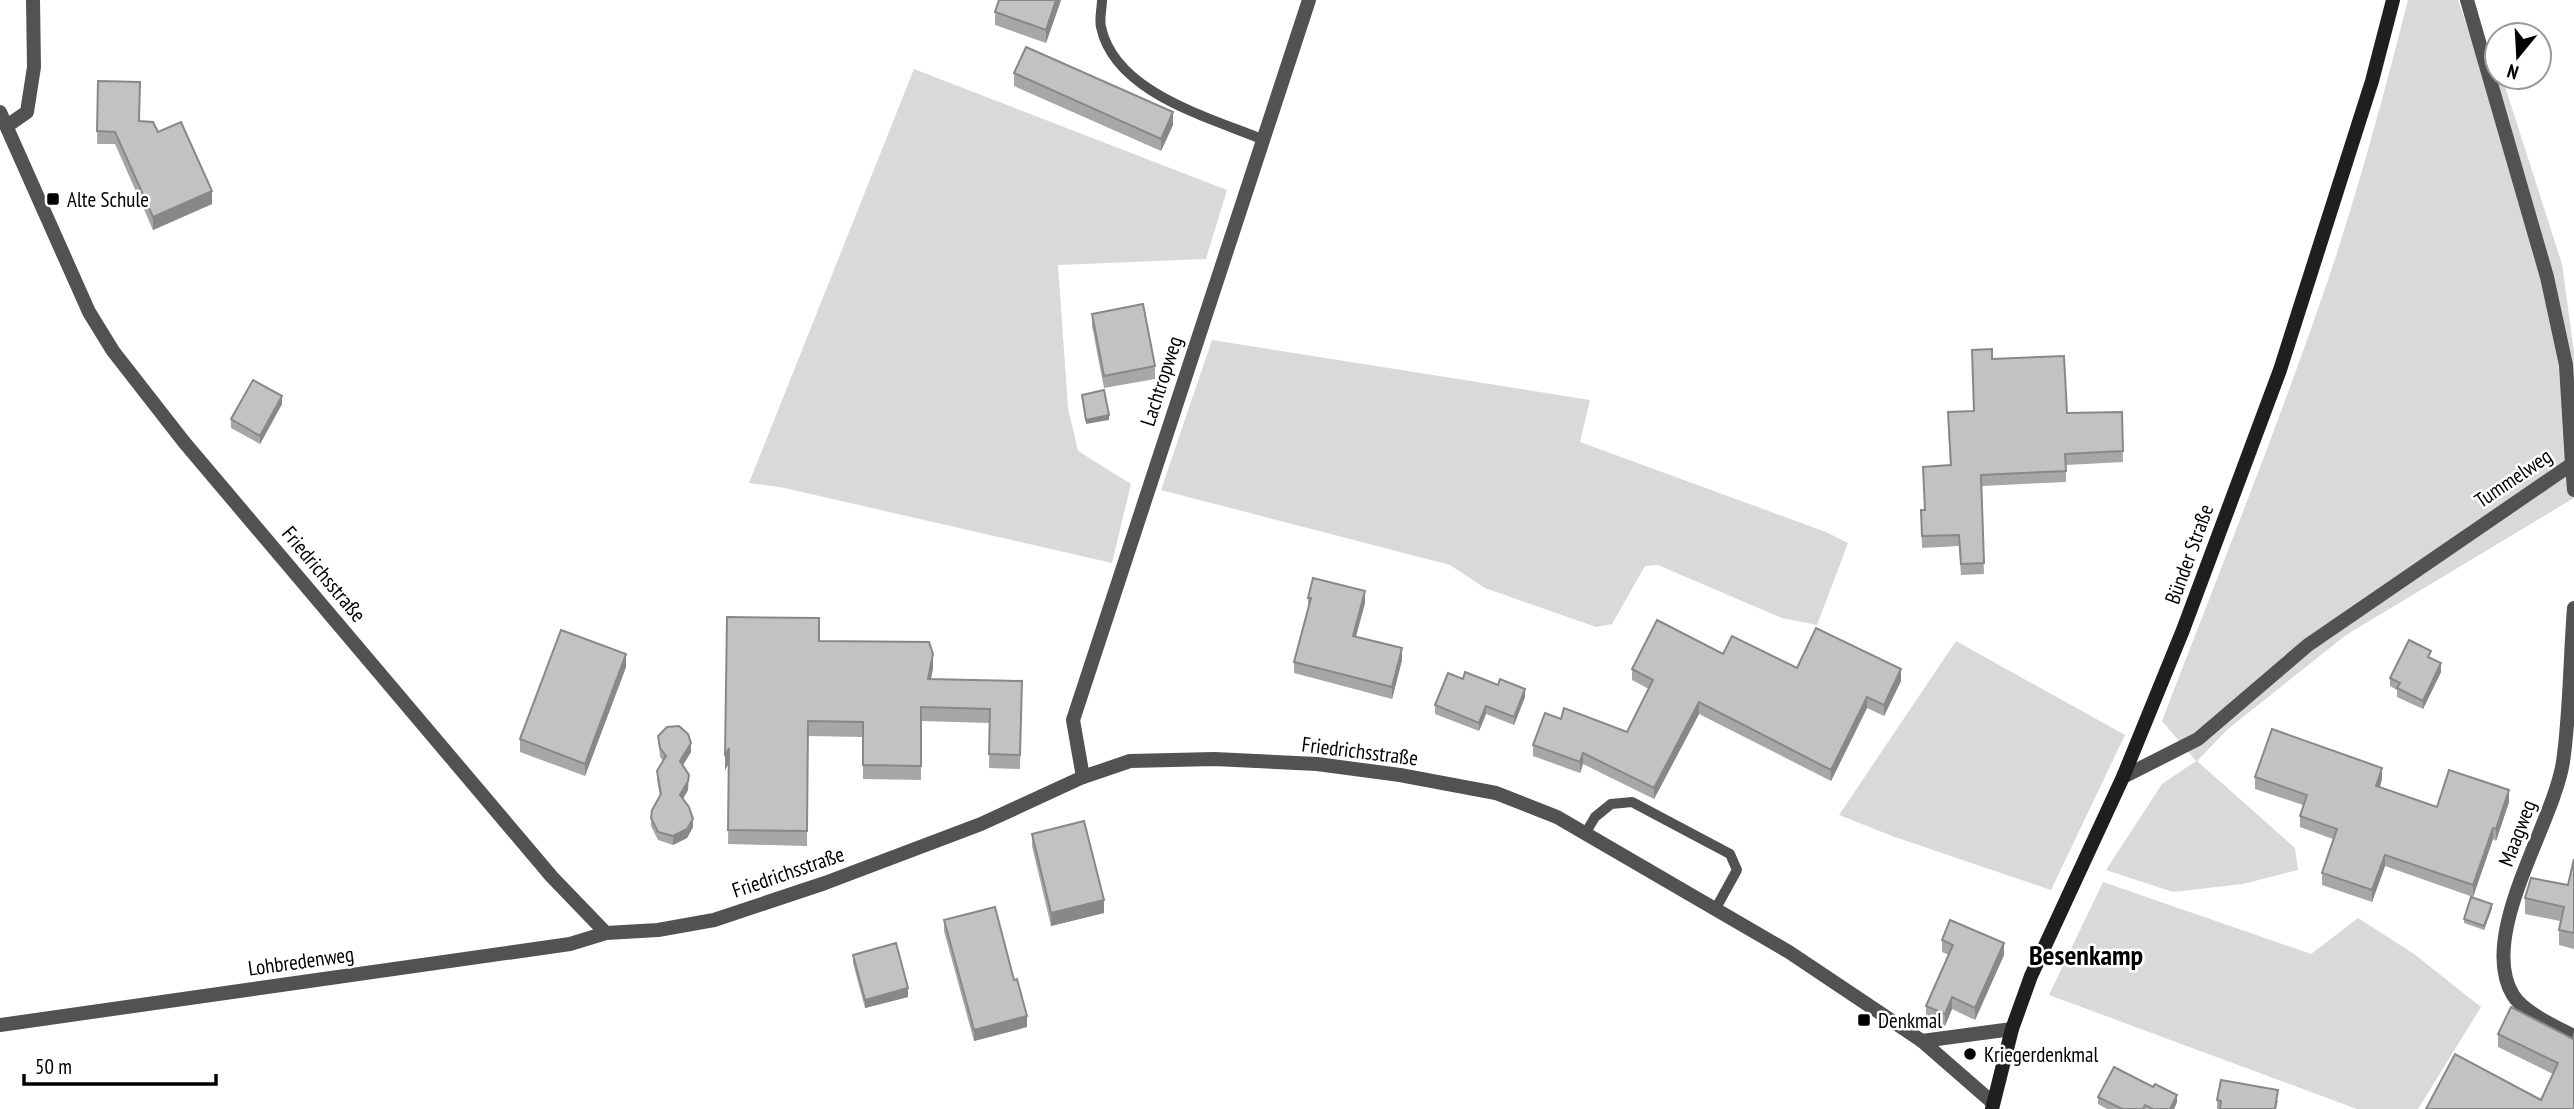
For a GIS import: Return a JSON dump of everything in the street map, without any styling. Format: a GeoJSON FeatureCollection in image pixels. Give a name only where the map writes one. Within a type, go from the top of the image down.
{"type":"FeatureCollection","features":[{"type":"Feature","properties":{"kind":"main road","name":"Bünder Straße"},"geometry":{"type":"LineString","coordinates":[[1992,1105],[2011,1029],[2031,976],[2123,777],[2183,630],[2280,370],[2372,81],[2393,0]]}},
{"type":"Feature","properties":{"kind":"street"},"geometry":{"type":"LineString","coordinates":[[3,119],[27,112],[34,67],[33,0]]}},
{"type":"Feature","properties":{"kind":"street","name":"Lachtropweg"},"geometry":{"type":"LineString","coordinates":[[1083,777],[1073,720],[1309,0]]}},
{"type":"Feature","properties":{"kind":"street","name":"Tummelweg"},"geometry":{"type":"LineString","coordinates":[[2123,777],[2198,739],[2308,645],[2572,464],[2566,365],[2547,277],[2467,0]]}},
{"type":"Feature","properties":{"kind":"street","name":"Friedrichsstraße"},"geometry":{"type":"LineString","coordinates":[[3,119],[89,312],[113,351],[184,442],[552,877],[606,933],[658,930],[714,920],[825,883],[981,824],[1083,777],[1130,761],[1214,759],[1317,764],[1400,775],[1496,793],[1557,817],[1716,908],[1922,1041],[1992,1105]]}},
{"type":"Feature","properties":{"kind":"street"},"geometry":{"type":"LineString","coordinates":[[2572,464],[2574,491]]}},
{"type":"Feature","properties":{"kind":"street","name":"Maagweg"},"geometry":{"type":"LineString","coordinates":[[2574,608],[2563,763],[2545,820],[2519,886],[2503,940],[2504,969],[2513,996],[2545,1023],[2574,1036]]}},
{"type":"Feature","properties":{"kind":"street","name":"Lohbredenweg"},"geometry":{"type":"LineString","coordinates":[[0,1025],[570,944],[606,933]]}},
{"type":"Feature","properties":{"kind":"street"},"geometry":{"type":"LineString","coordinates":[[1922,1041],[2011,1029]]}},
{"type":"Feature","properties":{"kind":"lane"},"geometry":{"type":"LineString","coordinates":[[1102,0],[1101,26],[1114,59],[1146,89],[1264,140]]}},
{"type":"Feature","properties":{"kind":"lane"},"geometry":{"type":"LineString","coordinates":[[1586,834],[1595,817],[1611,804],[1632,802],[1730,854],[1737,870],[1716,908]]}},
{"type":"Feature","properties":{"kind":"shaded area"},"geometry":{"type":"Polygon","coordinates":[[[2408,0],[2458,0],[2483,73],[2483,91],[2506,91],[2562,264],[2574,352],[2574,498],[2346,635],[2228,729],[2197,761],[2295,848],[2298,870],[2243,884],[2173,892],[2106,870],[2162,784],[2196,761],[2162,721],[2309,336],[2371,141],[2408,0]]]}},
{"type":"Feature","properties":{"kind":"shaded area"},"geometry":{"type":"Polygon","coordinates":[[[914,69],[1227,190],[1206,259],[1058,265],[1068,408],[1078,451],[1131,484],[1112,563],[780,487],[749,483],[914,69]]]}},
{"type":"Feature","properties":{"kind":"shaded area"},"geometry":{"type":"Polygon","coordinates":[[[1212,340],[1590,400],[1580,442],[1826,532],[1848,543],[1817,625],[1782,618],[1658,565],[1645,566],[1612,624],[1596,627],[1485,588],[1450,565],[1161,490],[1212,340]]]}},
{"type":"Feature","properties":{"kind":"shaded area"},"geometry":{"type":"Polygon","coordinates":[[[1956,641],[2125,735],[2051,890],[1892,836],[1839,815],[1956,641]]]}},
{"type":"Feature","properties":{"kind":"shaded area"},"geometry":{"type":"Polygon","coordinates":[[[2103,882],[2311,954],[2358,918],[2414,954],[2481,1007],[2418,1109],[2357,1109],[2049,995],[2103,882]]]}},
{"type":"Feature","properties":{"kind":"building"},"geometry":{"type":"Polygon","coordinates":[[[999,0],[1056,0],[1046,30],[995,12],[999,0]]]}},
{"type":"Feature","properties":{"kind":"building"},"geometry":{"type":"Polygon","coordinates":[[[1026,47],[1173,112],[1161,139],[1014,73],[1026,47]]]}},
{"type":"Feature","properties":{"kind":"building"},"geometry":{"type":"Polygon","coordinates":[[[98,81],[140,82],[139,121],[153,122],[158,132],[181,122],[212,191],[153,217],[115,132],[97,131],[98,81]]]}},
{"type":"Feature","properties":{"kind":"building"},"geometry":{"type":"Polygon","coordinates":[[[1143,304],[1155,366],[1104,376],[1092,314],[1143,304]]]}},
{"type":"Feature","properties":{"kind":"building"},"geometry":{"type":"Polygon","coordinates":[[[1992,349],[1992,359],[2064,356],[2067,413],[2122,412],[2123,451],[2065,454],[2066,471],[1981,475],[1984,563],[1961,564],[1959,535],[1922,536],[1921,510],[1925,510],[1923,467],[1951,465],[1948,412],[1974,411],[1972,350],[1992,349]]]}},
{"type":"Feature","properties":{"kind":"building"},"geometry":{"type":"Polygon","coordinates":[[[253,380],[282,396],[260,436],[231,419],[253,380]]]}},
{"type":"Feature","properties":{"kind":"building"},"geometry":{"type":"Polygon","coordinates":[[[1104,390],[1109,415],[1086,420],[1082,395],[1104,390]]]}},
{"type":"Feature","properties":{"kind":"building"},"geometry":{"type":"Polygon","coordinates":[[[1313,578],[1365,591],[1353,636],[1402,648],[1392,687],[1294,662],[1311,598],[1308,598],[1313,578]]]}},
{"type":"Feature","properties":{"kind":"building"},"geometry":{"type":"Polygon","coordinates":[[[727,617],[819,618],[819,641],[929,642],[933,654],[928,679],[1022,681],[1020,755],[989,754],[990,709],[921,707],[921,766],[863,765],[863,722],[808,721],[807,831],[728,830],[729,748],[725,756],[727,617]]]}},
{"type":"Feature","properties":{"kind":"building"},"geometry":{"type":"Polygon","coordinates":[[[1657,620],[1723,654],[1732,636],[1797,668],[1816,628],[1901,669],[1884,705],[1867,697],[1831,770],[1699,702],[1654,788],[1583,753],[1580,762],[1533,745],[1545,713],[1561,719],[1564,708],[1627,732],[1653,680],[1632,669],[1657,620]]]}},
{"type":"Feature","properties":{"kind":"building"},"geometry":{"type":"Polygon","coordinates":[[[561,630],[626,654],[585,764],[520,739],[561,630]]]}},
{"type":"Feature","properties":{"kind":"building"},"geometry":{"type":"Polygon","coordinates":[[[2409,640],[2431,651],[2428,657],[2441,663],[2423,701],[2397,688],[2400,683],[2390,678],[2409,640]]]}},
{"type":"Feature","properties":{"kind":"building"},"geometry":{"type":"Polygon","coordinates":[[[1465,672],[1498,685],[1500,679],[1525,689],[1514,717],[1486,706],[1479,723],[1435,705],[1448,673],[1463,679],[1465,672]]]}},
{"type":"Feature","properties":{"kind":"building"},"geometry":{"type":"Polygon","coordinates":[[[679,726],[688,734],[691,743],[680,761],[689,775],[680,795],[689,807],[693,819],[687,829],[673,836],[658,832],[651,818],[652,810],[661,794],[657,771],[666,756],[660,748],[658,736],[667,727],[679,726]]]}},
{"type":"Feature","properties":{"kind":"building"},"geometry":{"type":"Polygon","coordinates":[[[2272,729],[2382,768],[2376,786],[2437,807],[2449,770],[2509,790],[2473,885],[2385,855],[2372,890],[2322,873],[2337,829],[2300,816],[2307,795],[2255,777],[2272,729]]]}},
{"type":"Feature","properties":{"kind":"building"},"geometry":{"type":"Polygon","coordinates":[[[1084,821],[1104,900],[1051,913],[1032,834],[1084,821]]]}},
{"type":"Feature","properties":{"kind":"building"},"geometry":{"type":"Polygon","coordinates":[[[2574,859],[2574,933],[2559,930],[2564,907],[2525,898],[2531,878],[2568,885],[2574,859]]]}},
{"type":"Feature","properties":{"kind":"building"},"geometry":{"type":"Polygon","coordinates":[[[2471,897],[2492,904],[2484,926],[2464,919],[2471,897]]]}},
{"type":"Feature","properties":{"kind":"building"},"geometry":{"type":"Polygon","coordinates":[[[995,907],[1014,980],[1017,979],[1027,1016],[974,1030],[944,920],[995,907]]]}},
{"type":"Feature","properties":{"kind":"building"},"geometry":{"type":"Polygon","coordinates":[[[1950,920],[2004,943],[1975,1008],[1952,997],[1945,1014],[1926,1006],[1953,945],[1942,940],[1950,920]]]}},
{"type":"Feature","properties":{"kind":"building"},"geometry":{"type":"Polygon","coordinates":[[[896,943],[908,988],[865,1000],[853,955],[896,943]]]}},
{"type":"Feature","properties":{"kind":"building"},"geometry":{"type":"Polygon","coordinates":[[[2511,1007],[2573,1039],[2574,1033],[2574,1109],[2426,1109],[2455,1054],[2541,1100],[2558,1063],[2498,1034],[2511,1007]]]}},
{"type":"Feature","properties":{"kind":"building"},"geometry":{"type":"Polygon","coordinates":[[[2114,1067],[2153,1087],[2155,1084],[2177,1095],[2170,1109],[2153,1109],[2145,1105],[2143,1109],[2122,1109],[2098,1097],[2114,1067]]]}},
{"type":"Feature","properties":{"kind":"building"},"geometry":{"type":"Polygon","coordinates":[[[2221,1080],[2278,1090],[2275,1109],[2220,1109],[2221,1101],[2217,1100],[2221,1080]]]}},
{"type":"Feature","properties":{"kind":"place","name":"Alte Schule"},"geometry":{"type":"Point","coordinates":[53,199]}},
{"type":"Feature","properties":{"kind":"place","name":"Denkmal"},"geometry":{"type":"Point","coordinates":[1864,1020]}},
{"type":"Feature","properties":{"kind":"place","name":"Kriegerdenkmal"},"geometry":{"type":"Point","coordinates":[1970,1054]}},
{"type":"Feature","properties":{"kind":"district","name":"Besenkamp"},"geometry":{"type":"Point","coordinates":[2086,954]}}]}
